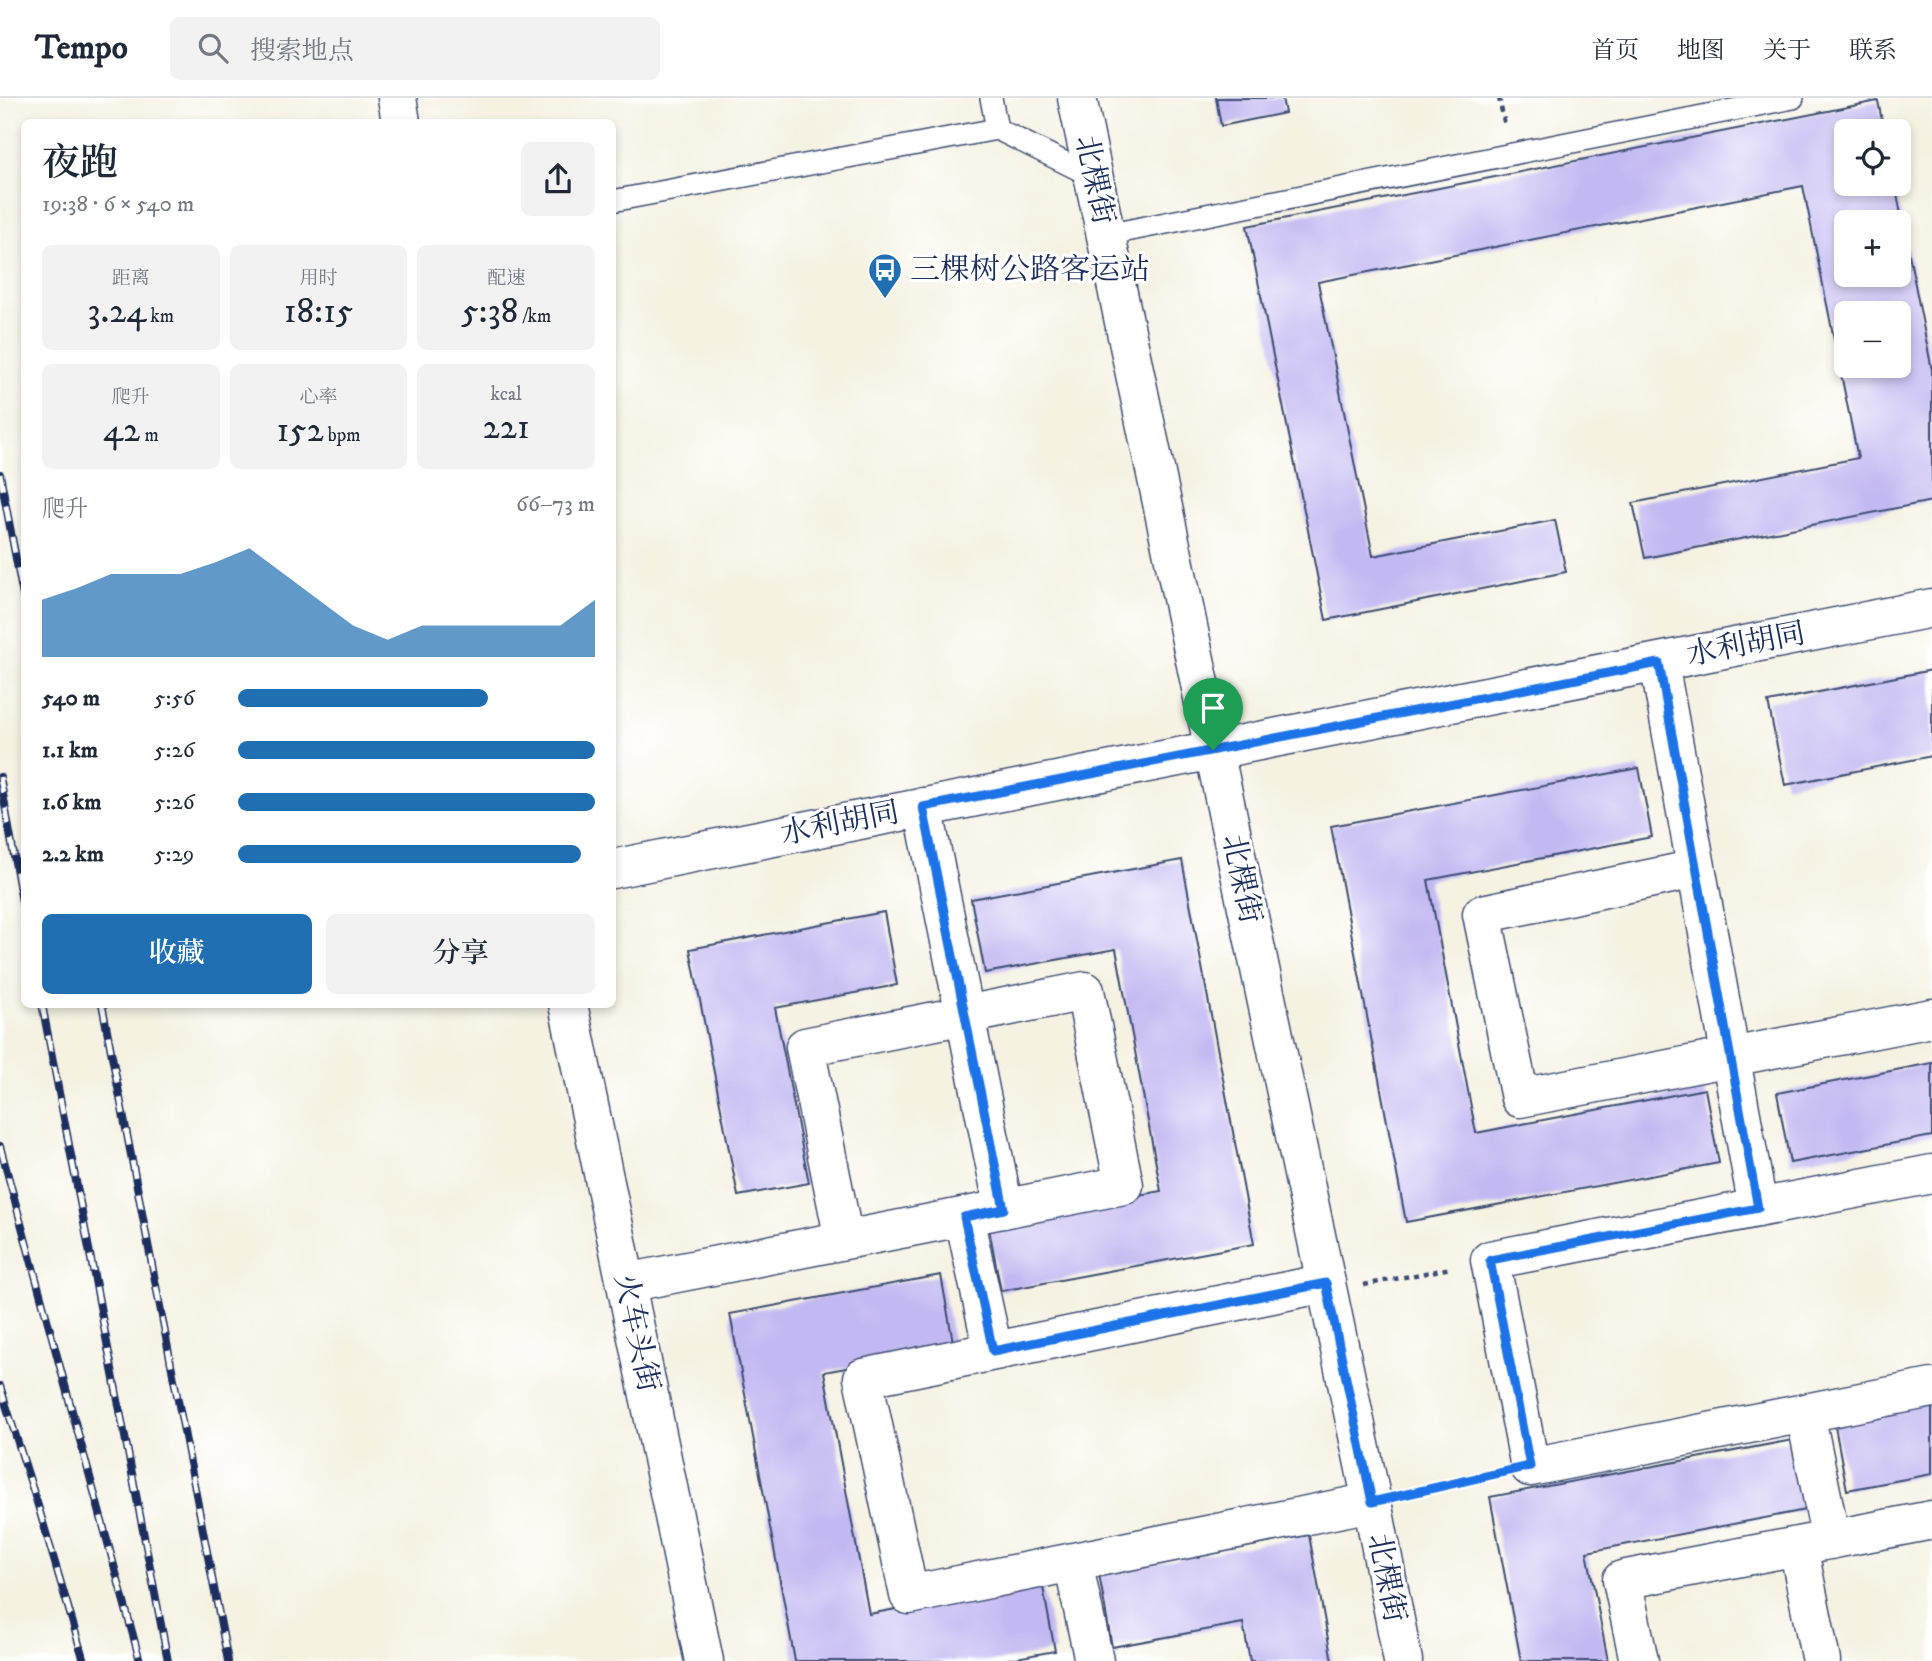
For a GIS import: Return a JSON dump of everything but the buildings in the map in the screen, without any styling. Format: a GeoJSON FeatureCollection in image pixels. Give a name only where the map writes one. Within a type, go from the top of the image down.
{"type":"FeatureCollection","features":[{"type":"Feature","properties":{"kind":"street"},"geometry":{"type":"LineString","coordinates":[[397,98],[400,119]]}},
{"type":"Feature","properties":{"kind":"street","name":"北棵街"},"geometry":{"type":"LineString","coordinates":[[1077,98],[1372,1502],[1403,1661]]}},
{"type":"Feature","properties":{"kind":"street","name":"水利胡同"},"geometry":{"type":"LineString","coordinates":[[616,868],[1932,608]]}},
{"type":"Feature","properties":{"kind":"street"},"geometry":{"type":"LineString","coordinates":[[1659,663],[1758,1208]]}},
{"type":"Feature","properties":{"kind":"street"},"geometry":{"type":"LineString","coordinates":[[923,807],[1004,1209]]}},
{"type":"Feature","properties":{"kind":"street"},"geometry":{"type":"LineString","coordinates":[[1696,869],[1482,914],[1520,1098],[1932,1018]]}},
{"type":"Feature","properties":{"kind":"street"},"geometry":{"type":"LineString","coordinates":[[626,1283],[1124,1185],[1085,991],[805,1047],[844,1240]]}},
{"type":"Feature","properties":{"kind":"street","name":"火车头街"},"geometry":{"type":"LineString","coordinates":[[569,1008],[704,1661]]}},
{"type":"Feature","properties":{"kind":"street"},"geometry":{"type":"LineString","coordinates":[[1932,1174],[1490,1260],[1530,1466],[1932,1388]]}},
{"type":"Feature","properties":{"kind":"street"},"geometry":{"type":"LineString","coordinates":[[964,1217],[993,1351]]}},
{"type":"Feature","properties":{"kind":"street"},"geometry":{"type":"LineString","coordinates":[[1327,1287],[863,1378],[909,1595],[1372,1502]]}},
{"type":"Feature","properties":{"kind":"street"},"geometry":{"type":"LineString","coordinates":[[1805,1413],[1821,1661]]}},
{"type":"Feature","properties":{"kind":"street"},"geometry":{"type":"LineString","coordinates":[[1639,1661],[1622,1580],[1932,1520]]}},
{"type":"Feature","properties":{"kind":"street"},"geometry":{"type":"LineString","coordinates":[[1073,1562],[1094,1661]]}},
{"type":"Feature","properties":{"kind":"lane"},"geometry":{"type":"LineString","coordinates":[[991,98],[997,129]]}},
{"type":"Feature","properties":{"kind":"lane"},"geometry":{"type":"LineString","coordinates":[[1106,235],[1793,98]]}},
{"type":"Feature","properties":{"kind":"lane"},"geometry":{"type":"LineString","coordinates":[[616,200],[997,129],[1094,177]]}},
{"type":"Feature","properties":{"kind":"path"},"geometry":{"type":"LineString","coordinates":[[1327,1287],[1490,1260]]}},
{"type":"Feature","properties":{"kind":"path"},"geometry":{"type":"LineString","coordinates":[[1372,1502],[1530,1466]]}},
{"type":"Feature","properties":{"kind":"railway"},"geometry":{"type":"LineString","coordinates":[[0,474],[21,585]]}},
{"type":"Feature","properties":{"kind":"railway"},"geometry":{"type":"LineString","coordinates":[[0,777],[21,896]]}},
{"type":"Feature","properties":{"kind":"railway"},"geometry":{"type":"LineString","coordinates":[[43,1008],[168,1661]]}},
{"type":"Feature","properties":{"kind":"railway"},"geometry":{"type":"LineString","coordinates":[[103,1008],[228,1661]]}},
{"type":"Feature","properties":{"kind":"railway"},"geometry":{"type":"LineString","coordinates":[[0,1146],[140,1661]]}},
{"type":"Feature","properties":{"kind":"railway"},"geometry":{"type":"LineString","coordinates":[[0,1386],[84,1661]]}},
{"type":"Feature","properties":{"kind":"place","name":"三棵树公路客运站"},"geometry":{"type":"Point","coordinates":[885,300]}},
{"type":"Feature","properties":{"kind":"route"},"geometry":{"type":"LineString","coordinates":[[1659,663],[1758,1208],[1490,1260],[1530,1466],[1372,1502],[1326,1283],[993,1351],[964,1217],[1004,1209],[923,807],[1213,750],[1659,663]]}}]}
